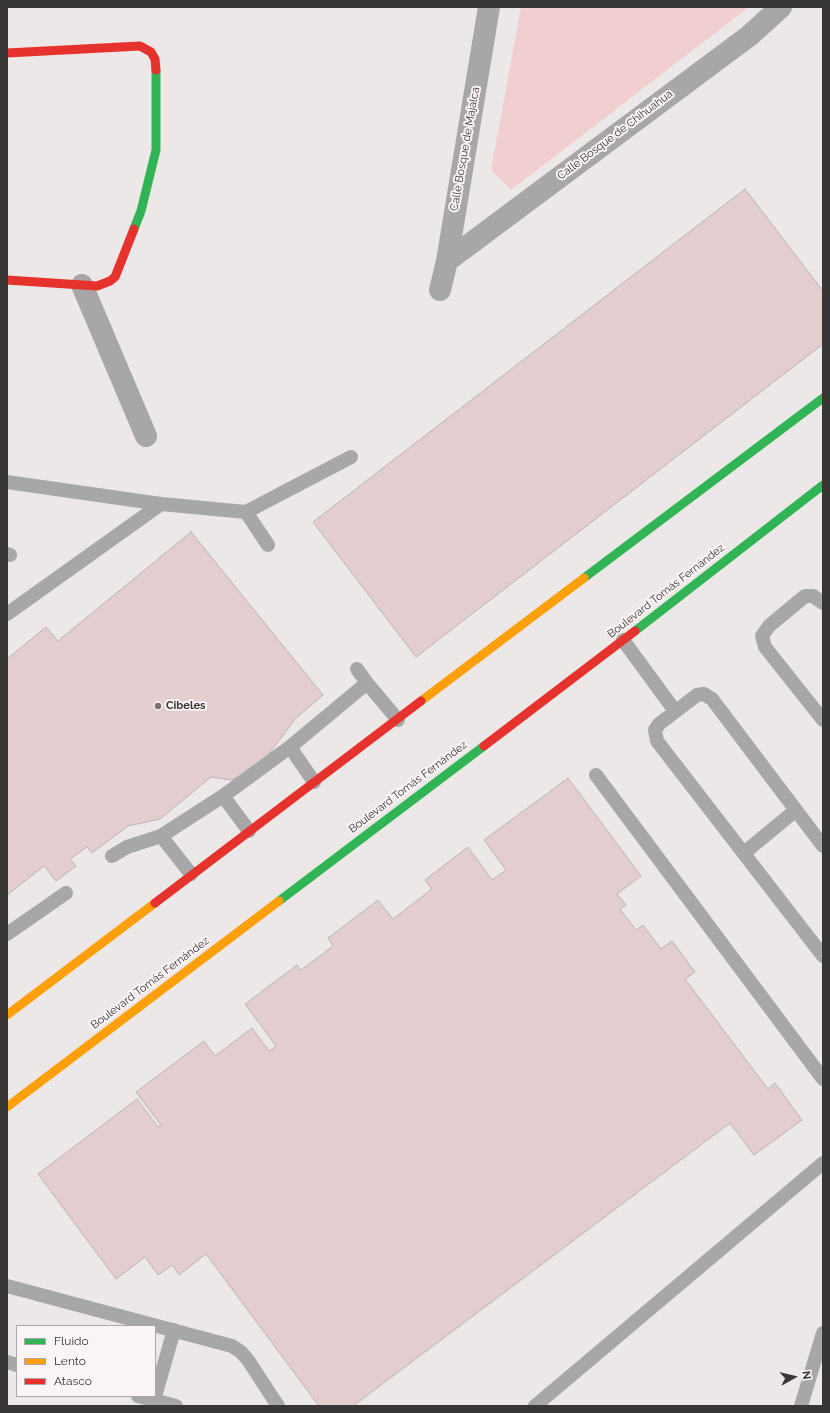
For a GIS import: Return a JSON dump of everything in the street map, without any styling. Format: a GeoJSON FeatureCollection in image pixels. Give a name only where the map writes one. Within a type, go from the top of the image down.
{"type":"FeatureCollection","features":[{"type":"Feature","properties":{"kind":"main road"},"geometry":{"type":"LineString","coordinates":[[7,53],[140,46],[151,52],[155,59],[156,67],[156,150],[141,211],[115,277],[97,286],[7,280]]}},
{"type":"Feature","properties":{"kind":"main road"},"geometry":{"type":"LineString","coordinates":[[7,1015],[191,874],[398,720],[823,398]]}},
{"type":"Feature","properties":{"kind":"main road","name":"Boulevard Tomás Fernández"},"geometry":{"type":"LineString","coordinates":[[7,1107],[623,640],[823,485]]}},
{"type":"Feature","properties":{"kind":"street","name":"Calle Bosque de Majalca"},"geometry":{"type":"LineString","coordinates":[[440,290],[447,261],[489,7]]}},
{"type":"Feature","properties":{"kind":"street","name":"Calle Bosque de Chihuahua"},"geometry":{"type":"LineString","coordinates":[[447,261],[749,36],[781,7]]}},
{"type":"Feature","properties":{"kind":"street"},"geometry":{"type":"LineString","coordinates":[[82,285],[146,436]]}},
{"type":"Feature","properties":{"kind":"lane"},"geometry":{"type":"LineString","coordinates":[[7,482],[161,504],[246,512],[351,457]]}},
{"type":"Feature","properties":{"kind":"lane"},"geometry":{"type":"LineString","coordinates":[[7,614],[161,504]]}},
{"type":"Feature","properties":{"kind":"lane"},"geometry":{"type":"LineString","coordinates":[[246,512],[268,546]]}},
{"type":"Feature","properties":{"kind":"lane"},"geometry":{"type":"LineString","coordinates":[[823,604],[813,596],[805,596],[769,626],[762,636],[765,647],[823,720]]}},
{"type":"Feature","properties":{"kind":"lane"},"geometry":{"type":"LineString","coordinates":[[623,640],[675,712]]}},
{"type":"Feature","properties":{"kind":"lane"},"geometry":{"type":"LineString","coordinates":[[357,669],[398,720]]}},
{"type":"Feature","properties":{"kind":"lane"},"geometry":{"type":"LineString","coordinates":[[112,856],[127,847],[161,836],[223,796],[290,747],[367,683]]}},
{"type":"Feature","properties":{"kind":"lane"},"geometry":{"type":"LineString","coordinates":[[823,846],[712,699],[704,694],[697,695],[659,724],[655,730],[657,741],[823,956]]}},
{"type":"Feature","properties":{"kind":"lane"},"geometry":{"type":"LineString","coordinates":[[290,747],[314,782]]}},
{"type":"Feature","properties":{"kind":"lane"},"geometry":{"type":"LineString","coordinates":[[596,775],[823,1079]]}},
{"type":"Feature","properties":{"kind":"lane"},"geometry":{"type":"LineString","coordinates":[[223,796],[249,831]]}},
{"type":"Feature","properties":{"kind":"lane"},"geometry":{"type":"LineString","coordinates":[[744,853],[796,810]]}},
{"type":"Feature","properties":{"kind":"lane"},"geometry":{"type":"LineString","coordinates":[[161,836],[191,874]]}},
{"type":"Feature","properties":{"kind":"lane"},"geometry":{"type":"LineString","coordinates":[[7,934],[66,893]]}},
{"type":"Feature","properties":{"kind":"lane"},"geometry":{"type":"LineString","coordinates":[[535,1406],[823,1163]]}},
{"type":"Feature","properties":{"kind":"lane"},"geometry":{"type":"LineString","coordinates":[[7,1286],[155,1325]]}},
{"type":"Feature","properties":{"kind":"lane"},"geometry":{"type":"LineString","coordinates":[[156,1325],[232,1346],[242,1352],[278,1406]]}},
{"type":"Feature","properties":{"kind":"lane"},"geometry":{"type":"LineString","coordinates":[[156,1393],[174,1330]]}},
{"type":"Feature","properties":{"kind":"lane"},"geometry":{"type":"LineString","coordinates":[[801,1406],[823,1333]]}},
{"type":"Feature","properties":{"kind":"lane"},"geometry":{"type":"LineString","coordinates":[[142,1397],[176,1406]]}},
{"type":"Feature","properties":{"kind":"shaded area"},"geometry":{"type":"Polygon","coordinates":[[[521,7],[749,7],[511,190],[491,170],[521,7]]]}},
{"type":"Feature","properties":{"kind":"building"},"geometry":{"type":"Polygon","coordinates":[[[745,189],[823,291],[823,344],[416,657],[313,522],[745,189]]]}},
{"type":"Feature","properties":{"kind":"building","name":"Cibeles"},"geometry":{"type":"Polygon","coordinates":[[[191,532],[323,695],[296,718],[259,767],[231,780],[211,777],[160,819],[128,826],[92,853],[87,847],[70,859],[76,866],[56,881],[44,866],[7,895],[7,659],[46,627],[58,641],[191,532]]]}},
{"type":"Feature","properties":{"kind":"building"},"geometry":{"type":"Polygon","coordinates":[[[568,778],[641,876],[617,894],[626,905],[620,909],[636,930],[643,925],[661,949],[672,941],[695,972],[685,979],[768,1089],[775,1083],[802,1120],[754,1155],[730,1123],[353,1406],[319,1406],[206,1254],[179,1275],[172,1265],[158,1275],[145,1257],[116,1279],[38,1174],[137,1099],[158,1127],[161,1125],[136,1092],[204,1041],[215,1056],[252,1028],[269,1051],[276,1046],[245,1004],[297,965],[301,970],[333,946],[328,938],[378,900],[393,919],[432,889],[425,880],[468,847],[492,880],[506,870],[484,840],[568,778]]]}},
{"type":"Feature","properties":{"kind":"traffic: fast"},"geometry":{"type":"LineString","coordinates":[[134,229],[141,211],[156,150],[156,70]]}},
{"type":"Feature","properties":{"kind":"traffic: fast"},"geometry":{"type":"LineString","coordinates":[[584,578],[823,398]]}},
{"type":"Feature","properties":{"kind":"traffic: fast"},"geometry":{"type":"LineString","coordinates":[[635,631],[823,485]]}},
{"type":"Feature","properties":{"kind":"traffic: fast"},"geometry":{"type":"LineString","coordinates":[[279,901],[484,746]]}},
{"type":"Feature","properties":{"kind":"traffic: slow"},"geometry":{"type":"LineString","coordinates":[[421,701],[584,578]]}},
{"type":"Feature","properties":{"kind":"traffic: slow"},"geometry":{"type":"LineString","coordinates":[[7,1107],[279,901]]}},
{"type":"Feature","properties":{"kind":"traffic: slow"},"geometry":{"type":"LineString","coordinates":[[7,1015],[155,903]]}},
{"type":"Feature","properties":{"kind":"traffic: jam"},"geometry":{"type":"LineString","coordinates":[[7,53],[140,46],[151,52],[155,59],[156,70]]}},
{"type":"Feature","properties":{"kind":"traffic: jam"},"geometry":{"type":"LineString","coordinates":[[7,280],[97,286],[110,281],[115,277],[134,229]]}},
{"type":"Feature","properties":{"kind":"traffic: jam"},"geometry":{"type":"LineString","coordinates":[[484,746],[635,631]]}},
{"type":"Feature","properties":{"kind":"traffic: jam"},"geometry":{"type":"LineString","coordinates":[[155,903],[421,701]]}},
{"type":"Feature","properties":{"kind":"place","name":"Cibeles"},"geometry":{"type":"Point","coordinates":[158,706]}}]}
